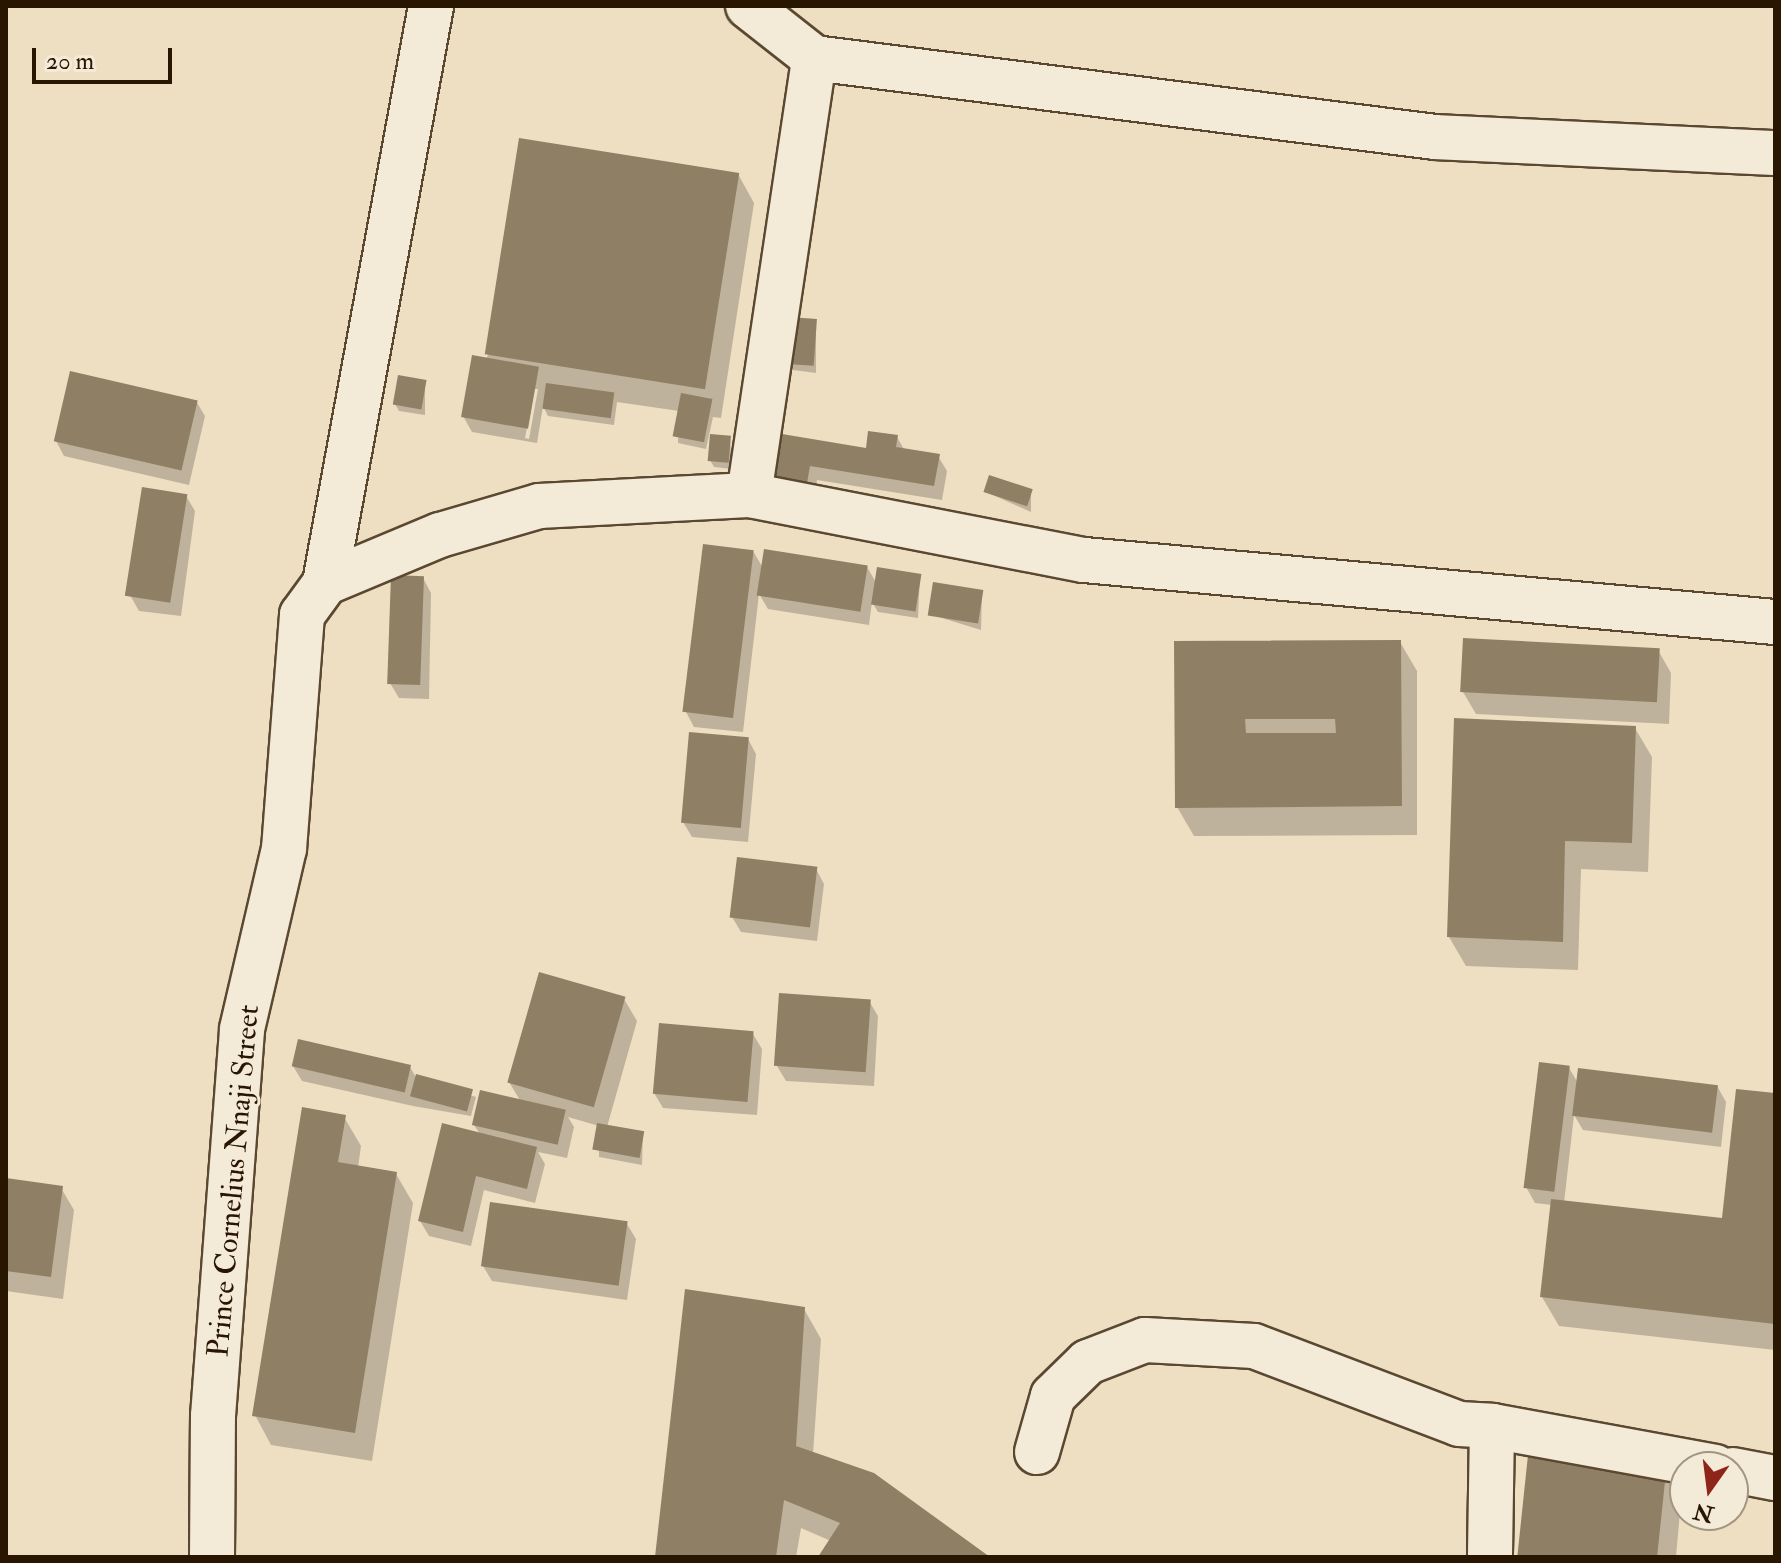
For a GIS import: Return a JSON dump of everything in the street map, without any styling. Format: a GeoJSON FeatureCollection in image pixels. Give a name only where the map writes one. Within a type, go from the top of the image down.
{"type":"FeatureCollection","features":[{"type":"Feature","properties":{"kind":"street"},"geometry":{"type":"LineString","coordinates":[[325,583],[431,6]]}},
{"type":"Feature","properties":{"kind":"street"},"geometry":{"type":"LineString","coordinates":[[748,6],[814,58],[1435,137],[1775,153]]}},
{"type":"Feature","properties":{"kind":"street"},"geometry":{"type":"LineString","coordinates":[[749,495],[814,58]]}},
{"type":"Feature","properties":{"kind":"street"},"geometry":{"type":"LineString","coordinates":[[325,583],[440,535],[539,506],[749,495],[1084,560],[1775,622]]}},
{"type":"Feature","properties":{"kind":"street","name":"Prince Cornelius Nnaji Street"},"geometry":{"type":"LineString","coordinates":[[212,1557],[213,1416],[242,1029],[284,849],[302,615],[325,583]]}},
{"type":"Feature","properties":{"kind":"street"},"geometry":{"type":"LineString","coordinates":[[1037,1452],[1053,1396],[1088,1362],[1145,1340],[1254,1346],[1459,1424],[1492,1426],[1669,1459]]}},
{"type":"Feature","properties":{"kind":"street"},"geometry":{"type":"LineString","coordinates":[[1490,1557],[1492,1426]]}},
{"type":"Feature","properties":{"kind":"street"},"geometry":{"type":"LineString","coordinates":[[1749,1473],[1775,1478]]}},
{"type":"Feature","properties":{"kind":"building"},"geometry":{"type":"Polygon","coordinates":[[[519,138],[739,173],[705,389],[485,354],[519,138]]]}},
{"type":"Feature","properties":{"kind":"building"},"geometry":{"type":"Polygon","coordinates":[[[790,317],[817,319],[814,366],[787,364],[790,317]]]}},
{"type":"Feature","properties":{"kind":"building"},"geometry":{"type":"Polygon","coordinates":[[[472,355],[539,367],[528,429],[461,417],[472,355]]]}},
{"type":"Feature","properties":{"kind":"building"},"geometry":{"type":"Polygon","coordinates":[[[70,371],[198,400],[181,471],[54,441],[70,371]]]}},
{"type":"Feature","properties":{"kind":"building"},"geometry":{"type":"Polygon","coordinates":[[[398,375],[427,380],[421,410],[393,405],[398,375]]]}},
{"type":"Feature","properties":{"kind":"building"},"geometry":{"type":"Polygon","coordinates":[[[546,383],[614,393],[611,418],[542,409],[546,383]]]}},
{"type":"Feature","properties":{"kind":"building"},"geometry":{"type":"Polygon","coordinates":[[[681,393],[712,399],[704,442],[673,436],[681,393]]]}},
{"type":"Feature","properties":{"kind":"building"},"geometry":{"type":"Polygon","coordinates":[[[868,431],[898,435],[896,447],[940,454],[934,486],[810,466],[805,495],[773,490],[782,434],[866,448],[868,431]]]}},
{"type":"Feature","properties":{"kind":"building"},"geometry":{"type":"Polygon","coordinates":[[[710,434],[731,436],[729,463],[708,461],[710,434]]]}},
{"type":"Feature","properties":{"kind":"building"},"geometry":{"type":"Polygon","coordinates":[[[989,475],[1033,489],[1027,506],[983,492],[989,475]]]}},
{"type":"Feature","properties":{"kind":"building"},"geometry":{"type":"Polygon","coordinates":[[[142,487],[187,494],[170,603],[125,596],[142,487]]]}},
{"type":"Feature","properties":{"kind":"building"},"geometry":{"type":"Polygon","coordinates":[[[703,544],[754,550],[733,718],[682,712],[703,544]]]}},
{"type":"Feature","properties":{"kind":"building"},"geometry":{"type":"Polygon","coordinates":[[[764,549],[868,565],[860,612],[757,595],[764,549]]]}},
{"type":"Feature","properties":{"kind":"building"},"geometry":{"type":"Polygon","coordinates":[[[877,567],[921,574],[916,612],[871,605],[877,567]]]}},
{"type":"Feature","properties":{"kind":"building"},"geometry":{"type":"Polygon","coordinates":[[[391,575],[424,576],[420,685],[387,684],[391,575]]]}},
{"type":"Feature","properties":{"kind":"building"},"geometry":{"type":"Polygon","coordinates":[[[933,582],[983,590],[978,624],[928,616],[933,582]]]}},
{"type":"Feature","properties":{"kind":"building"},"geometry":{"type":"Polygon","coordinates":[[[1463,638],[1660,648],[1657,702],[1460,692],[1463,638]]]}},
{"type":"Feature","properties":{"kind":"building"},"geometry":{"type":"Polygon","coordinates":[[[1401,640],[1402,806],[1175,808],[1174,641],[1401,640]],[[1245,719],[1246,733],[1336,733],[1335,719],[1245,719]]]}},
{"type":"Feature","properties":{"kind":"building"},"geometry":{"type":"Polygon","coordinates":[[[1454,718],[1636,726],[1632,843],[1565,841],[1563,942],[1447,937],[1454,718]]]}},
{"type":"Feature","properties":{"kind":"building"},"geometry":{"type":"Polygon","coordinates":[[[689,732],[749,737],[741,828],[681,823],[689,732]]]}},
{"type":"Feature","properties":{"kind":"building"},"geometry":{"type":"Polygon","coordinates":[[[737,857],[817,867],[810,927],[730,918],[737,857]]]}},
{"type":"Feature","properties":{"kind":"building"},"geometry":{"type":"Polygon","coordinates":[[[539,972],[626,997],[594,1107],[507,1083],[539,972]]]}},
{"type":"Feature","properties":{"kind":"building"},"geometry":{"type":"Polygon","coordinates":[[[779,993],[871,999],[866,1072],[774,1066],[779,993]]]}},
{"type":"Feature","properties":{"kind":"building"},"geometry":{"type":"Polygon","coordinates":[[[659,1023],[754,1031],[747,1102],[653,1094],[659,1023]]]}},
{"type":"Feature","properties":{"kind":"building"},"geometry":{"type":"Polygon","coordinates":[[[298,1039],[411,1065],[405,1092],[292,1066],[298,1039]]]}},
{"type":"Feature","properties":{"kind":"building"},"geometry":{"type":"Polygon","coordinates":[[[1539,1062],[1570,1066],[1554,1192],[1524,1188],[1539,1062]]]}},
{"type":"Feature","properties":{"kind":"building"},"geometry":{"type":"Polygon","coordinates":[[[1578,1068],[1718,1085],[1712,1133],[1572,1116],[1578,1068]]]}},
{"type":"Feature","properties":{"kind":"building"},"geometry":{"type":"Polygon","coordinates":[[[416,1074],[473,1089],[467,1111],[410,1096],[416,1074]]]}},
{"type":"Feature","properties":{"kind":"building"},"geometry":{"type":"Polygon","coordinates":[[[1736,1089],[1775,1093],[1775,1324],[1540,1297],[1551,1199],[1722,1218],[1736,1089]]]}},
{"type":"Feature","properties":{"kind":"building"},"geometry":{"type":"Polygon","coordinates":[[[480,1090],[566,1110],[558,1145],[472,1125],[480,1090]]]}},
{"type":"Feature","properties":{"kind":"building"},"geometry":{"type":"Polygon","coordinates":[[[302,1107],[346,1115],[338,1162],[397,1172],[355,1433],[252,1416],[302,1107]]]}},
{"type":"Feature","properties":{"kind":"building"},"geometry":{"type":"Polygon","coordinates":[[[442,1123],[537,1147],[527,1189],[476,1176],[463,1232],[418,1221],[442,1123]]]}},
{"type":"Feature","properties":{"kind":"building"},"geometry":{"type":"Polygon","coordinates":[[[597,1123],[644,1131],[640,1158],[592,1150],[597,1123]]]}},
{"type":"Feature","properties":{"kind":"building"},"geometry":{"type":"Polygon","coordinates":[[[6,1178],[63,1186],[51,1277],[6,1271],[6,1178]]]}},
{"type":"Feature","properties":{"kind":"building"},"geometry":{"type":"Polygon","coordinates":[[[490,1202],[628,1221],[619,1286],[481,1266],[490,1202]]]}},
{"type":"Feature","properties":{"kind":"building"},"geometry":{"type":"Polygon","coordinates":[[[685,1289],[805,1307],[796,1446],[874,1473],[990,1557],[818,1557],[840,1523],[784,1500],[776,1557],[655,1557],[685,1289]]]}},
{"type":"Feature","properties":{"kind":"building"},"geometry":{"type":"Polygon","coordinates":[[[1528,1455],[1666,1470],[1657,1557],[1517,1556],[1528,1455]]]}}]}
